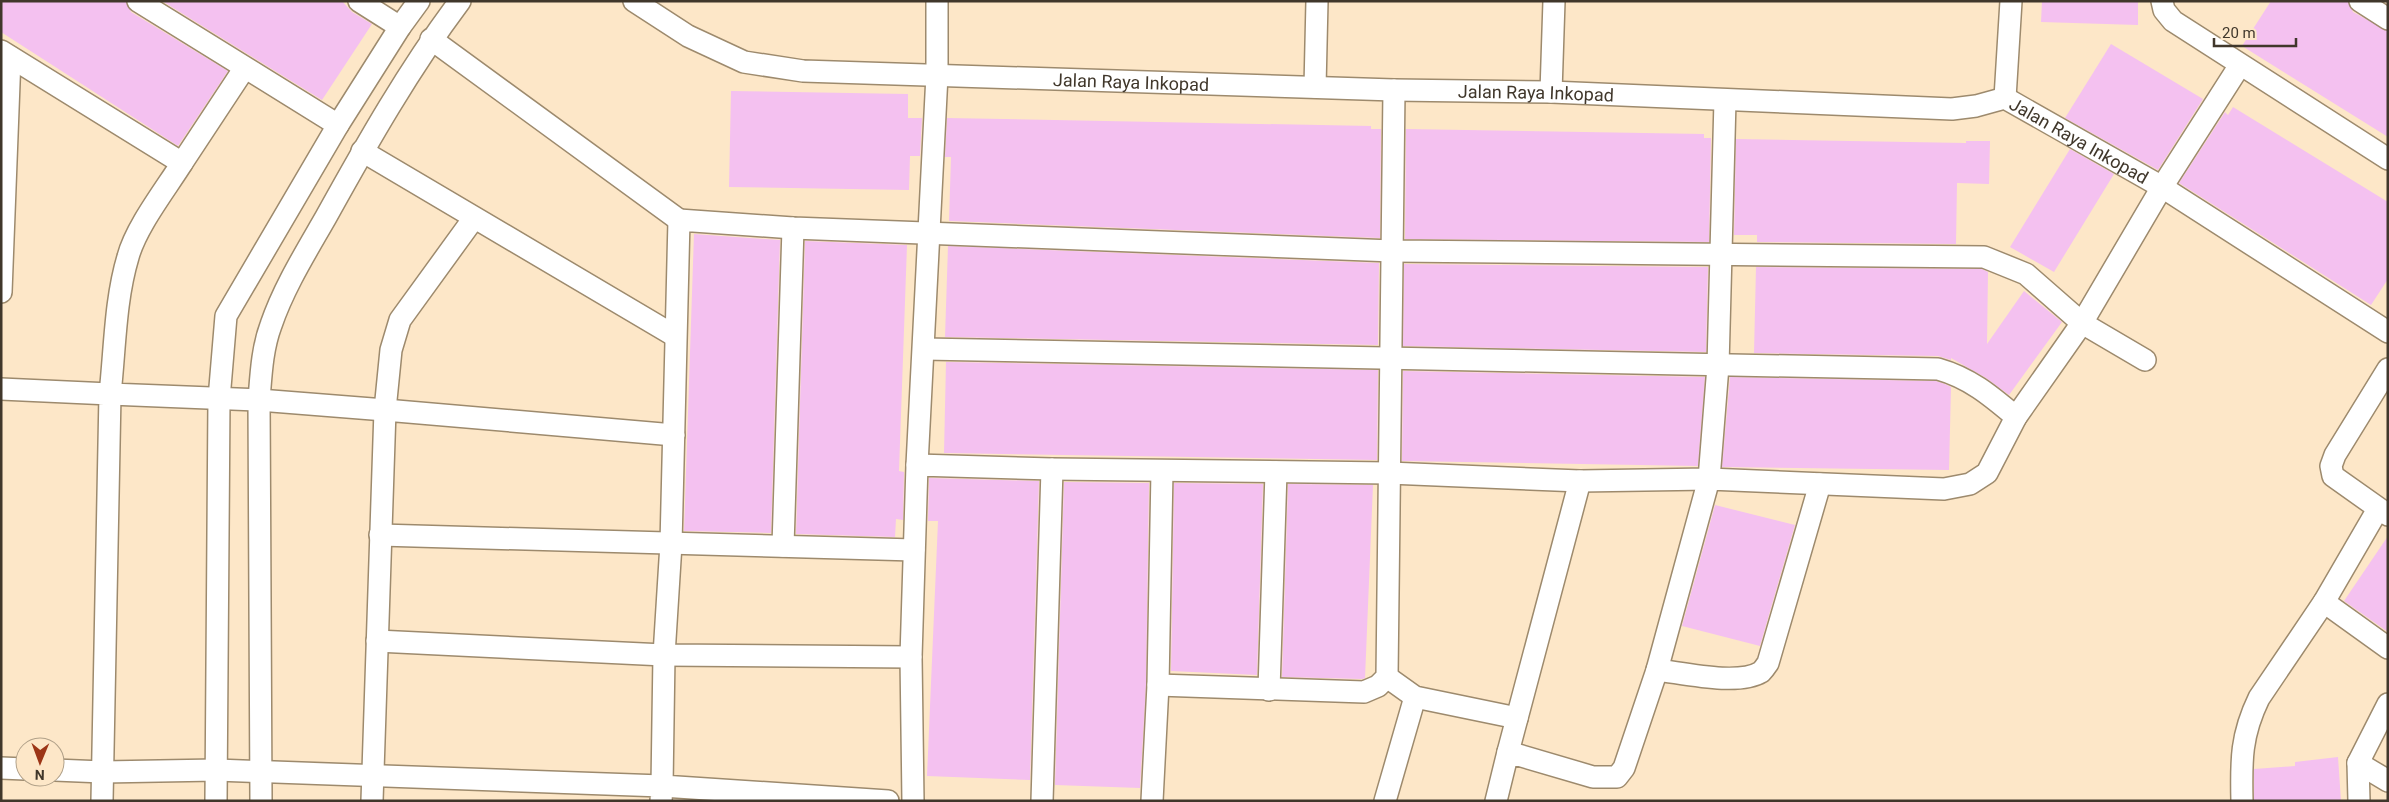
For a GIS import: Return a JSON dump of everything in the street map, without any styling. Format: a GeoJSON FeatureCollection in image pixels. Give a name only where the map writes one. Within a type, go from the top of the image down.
{"type":"FeatureCollection","features":[{"type":"Feature","properties":{"kind":"street"},"geometry":{"type":"LineString","coordinates":[[138,1],[338,125]]}},
{"type":"Feature","properties":{"kind":"street"},"geometry":{"type":"LineString","coordinates":[[359,1],[400,27]]}},
{"type":"Feature","properties":{"kind":"street"},"geometry":{"type":"LineString","coordinates":[[216,801],[219,399],[226,316],[338,125],[400,27],[419,1]]}},
{"type":"Feature","properties":{"kind":"street"},"geometry":{"type":"LineString","coordinates":[[261,801],[259,400],[264,352],[274,317],[285,291],[362,151],[431,39],[460,1]]}},
{"type":"Feature","properties":{"kind":"street","name":"Jalan Raya Inkopad"},"geometry":{"type":"LineString","coordinates":[[634,1],[688,36],[744,62],[803,70],[1394,90],[1552,92],[1952,109],[1976,106],[2005,98],[2162,187],[2388,332]]}},
{"type":"Feature","properties":{"kind":"street"},"geometry":{"type":"LineString","coordinates":[[913,801],[910,658],[917,465],[937,75],[937,1]]}},
{"type":"Feature","properties":{"kind":"street"},"geometry":{"type":"LineString","coordinates":[[1315,87],[1318,1]]}},
{"type":"Feature","properties":{"kind":"street"},"geometry":{"type":"LineString","coordinates":[[1552,92],[1554,1]]}},
{"type":"Feature","properties":{"kind":"street"},"geometry":{"type":"LineString","coordinates":[[2005,98],[2011,1]]}},
{"type":"Feature","properties":{"kind":"street"},"geometry":{"type":"LineString","coordinates":[[2162,1],[2164,10],[2173,21],[2388,158]]}},
{"type":"Feature","properties":{"kind":"street"},"geometry":{"type":"LineString","coordinates":[[2360,1],[2388,19]]}},
{"type":"Feature","properties":{"kind":"street"},"geometry":{"type":"LineString","coordinates":[[431,39],[679,220],[793,228],[1393,251],[1984,258],[2026,274],[2082,323],[2145,360]]}},
{"type":"Feature","properties":{"kind":"street"},"geometry":{"type":"LineString","coordinates":[[6,54],[182,163]]}},
{"type":"Feature","properties":{"kind":"street"},"geometry":{"type":"LineString","coordinates":[[1,292],[6,54]]}},
{"type":"Feature","properties":{"kind":"street"},"geometry":{"type":"LineString","coordinates":[[917,465],[1162,471],[1389,473],[1580,481],[1709,480],[1944,489],[1970,484],[1987,473],[2016,417],[2082,323],[2162,187],[2240,65]]}},
{"type":"Feature","properties":{"kind":"street"},"geometry":{"type":"LineString","coordinates":[[102,801],[110,394],[121,284],[128,255],[146,220],[244,68]]}},
{"type":"Feature","properties":{"kind":"street"},"geometry":{"type":"LineString","coordinates":[[1158,685],[1364,692],[1378,686],[1387,677],[1394,90]]}},
{"type":"Feature","properties":{"kind":"street"},"geometry":{"type":"LineString","coordinates":[[1508,752],[1593,777],[1617,777],[1624,768],[1657,670],[1709,480],[1718,366],[1726,100]]}},
{"type":"Feature","properties":{"kind":"street"},"geometry":{"type":"LineString","coordinates":[[362,151],[675,336]]}},
{"type":"Feature","properties":{"kind":"street"},"geometry":{"type":"LineString","coordinates":[[372,801],[380,535],[391,350],[400,320],[474,218]]}},
{"type":"Feature","properties":{"kind":"street"},"geometry":{"type":"LineString","coordinates":[[662,794],[664,656],[674,435],[679,220]]}},
{"type":"Feature","properties":{"kind":"street"},"geometry":{"type":"LineString","coordinates":[[783,546],[793,228]]}},
{"type":"Feature","properties":{"kind":"street"},"geometry":{"type":"LineString","coordinates":[[924,349],[1938,369],[1959,375],[1982,388],[2016,417]]}},
{"type":"Feature","properties":{"kind":"street"},"geometry":{"type":"LineString","coordinates":[[2242,801],[2242,748],[2251,714],[2383,512],[2334,476],[2331,466],[2388,369]]}},
{"type":"Feature","properties":{"kind":"street"},"geometry":{"type":"LineString","coordinates":[[1,389],[259,400],[674,435]]}},
{"type":"Feature","properties":{"kind":"street"},"geometry":{"type":"LineString","coordinates":[[1042,801],[1052,469]]}},
{"type":"Feature","properties":{"kind":"street"},"geometry":{"type":"LineString","coordinates":[[1152,801],[1158,685],[1162,471]]}},
{"type":"Feature","properties":{"kind":"street"},"geometry":{"type":"LineString","coordinates":[[1269,690],[1276,472]]}},
{"type":"Feature","properties":{"kind":"street"},"geometry":{"type":"LineString","coordinates":[[1496,801],[1580,481]]}},
{"type":"Feature","properties":{"kind":"street"},"geometry":{"type":"LineString","coordinates":[[1657,670],[1729,678],[1748,677],[1761,672],[1768,663],[1820,484]]}},
{"type":"Feature","properties":{"kind":"street"},"geometry":{"type":"LineString","coordinates":[[380,535],[914,550]]}},
{"type":"Feature","properties":{"kind":"street"},"geometry":{"type":"LineString","coordinates":[[2324,602],[2388,648]]}},
{"type":"Feature","properties":{"kind":"street"},"geometry":{"type":"LineString","coordinates":[[377,641],[664,656],[910,658]]}},
{"type":"Feature","properties":{"kind":"street"},"geometry":{"type":"LineString","coordinates":[[1387,677],[1415,696],[1517,718]]}},
{"type":"Feature","properties":{"kind":"street"},"geometry":{"type":"LineString","coordinates":[[1385,801],[1415,696]]}},
{"type":"Feature","properties":{"kind":"street"},"geometry":{"type":"LineString","coordinates":[[2359,801],[2358,763],[2388,704]]}},
{"type":"Feature","properties":{"kind":"street"},"geometry":{"type":"LineString","coordinates":[[2358,763],[2388,781]]}},
{"type":"Feature","properties":{"kind":"street"},"geometry":{"type":"LineString","coordinates":[[1,768],[15,769]]}},
{"type":"Feature","properties":{"kind":"street"},"geometry":{"type":"LineString","coordinates":[[65,770],[103,772],[216,770],[261,774],[372,776],[662,794],[888,801]]}},
{"type":"Feature","properties":{"kind":"building"},"geometry":{"type":"Polygon","coordinates":[[[1,1],[126,1],[131,12],[228,71],[178,146],[1,32],[1,1]]]}},
{"type":"Feature","properties":{"kind":"building"},"geometry":{"type":"Polygon","coordinates":[[[162,1],[342,1],[352,12],[372,24],[322,100],[162,1]]]}},
{"type":"Feature","properties":{"kind":"building"},"geometry":{"type":"Polygon","coordinates":[[[2042,1],[2138,1],[2138,25],[2041,22],[2042,1]]]}},
{"type":"Feature","properties":{"kind":"building"},"geometry":{"type":"Polygon","coordinates":[[[2271,1],[2348,1],[2353,12],[2388,31],[2388,137],[2242,46],[2271,1]]]}},
{"type":"Feature","properties":{"kind":"building"},"geometry":{"type":"Polygon","coordinates":[[[2111,44],[2203,99],[2158,170],[2065,118],[2111,44]]]}},
{"type":"Feature","properties":{"kind":"building"},"geometry":{"type":"Polygon","coordinates":[[[731,91],[908,94],[908,118],[922,118],[920,156],[910,156],[909,190],[729,187],[731,91]]]}},
{"type":"Feature","properties":{"kind":"building"},"geometry":{"type":"Polygon","coordinates":[[[2233,107],[2388,202],[2388,279],[2371,305],[2179,183],[2225,112],[2228,115],[2233,107]]]}},
{"type":"Feature","properties":{"kind":"building"},"geometry":{"type":"Polygon","coordinates":[[[947,118],[1371,126],[1371,129],[1381,129],[1380,238],[949,221],[951,157],[945,157],[947,118]]]}},
{"type":"Feature","properties":{"kind":"building"},"geometry":{"type":"Polygon","coordinates":[[[1406,129],[1704,134],[1704,138],[1711,138],[1709,242],[1405,239],[1406,129]]]}},
{"type":"Feature","properties":{"kind":"building"},"geometry":{"type":"Polygon","coordinates":[[[1736,139],[1966,143],[1966,141],[1990,141],[1989,184],[1957,183],[1956,244],[1757,242],[1757,235],[1734,235],[1736,139]]]}},
{"type":"Feature","properties":{"kind":"building"},"geometry":{"type":"Polygon","coordinates":[[[2070,149],[2114,174],[2054,272],[2010,247],[2070,149]]]}},
{"type":"Feature","properties":{"kind":"building"},"geometry":{"type":"Polygon","coordinates":[[[694,234],[780,240],[771,533],[684,531],[694,234]]]}},
{"type":"Feature","properties":{"kind":"building"},"geometry":{"type":"Polygon","coordinates":[[[805,241],[907,245],[899,471],[904,472],[903,520],[896,519],[895,537],[796,534],[805,241]]]}},
{"type":"Feature","properties":{"kind":"building"},"geometry":{"type":"Polygon","coordinates":[[[948,246],[1379,263],[1378,345],[945,337],[948,246]]]}},
{"type":"Feature","properties":{"kind":"building"},"geometry":{"type":"Polygon","coordinates":[[[1404,264],[1708,267],[1706,352],[1403,346],[1404,264]]]}},
{"type":"Feature","properties":{"kind":"building"},"geometry":{"type":"Polygon","coordinates":[[[1756,267],[1982,269],[1988,272],[1987,344],[2024,291],[2062,322],[2009,395],[1986,378],[1951,358],[1951,360],[1938,356],[1754,353],[1756,267]]]}},
{"type":"Feature","properties":{"kind":"building"},"geometry":{"type":"Polygon","coordinates":[[[946,362],[1378,370],[1377,460],[944,453],[946,362]]]}},
{"type":"Feature","properties":{"kind":"building"},"geometry":{"type":"Polygon","coordinates":[[[1403,371],[1705,377],[1698,466],[1402,461],[1403,371]]]}},
{"type":"Feature","properties":{"kind":"building"},"geometry":{"type":"Polygon","coordinates":[[[1730,377],[1936,381],[1945,384],[1951,387],[1949,470],[1722,467],[1730,377]]]}},
{"type":"Feature","properties":{"kind":"building"},"geometry":{"type":"Polygon","coordinates":[[[929,478],[1039,481],[1030,780],[927,776],[938,521],[928,521],[929,478]]]}},
{"type":"Feature","properties":{"kind":"building"},"geometry":{"type":"Polygon","coordinates":[[[1064,482],[1149,483],[1146,685],[1140,788],[1055,785],[1064,482]]]}},
{"type":"Feature","properties":{"kind":"building"},"geometry":{"type":"Polygon","coordinates":[[[1174,483],[1263,484],[1257,675],[1171,671],[1174,483]]]}},
{"type":"Feature","properties":{"kind":"building"},"geometry":{"type":"Polygon","coordinates":[[[1288,484],[1373,485],[1365,678],[1282,677],[1288,484]]]}},
{"type":"Feature","properties":{"kind":"building"},"geometry":{"type":"Polygon","coordinates":[[[1715,505],[1795,525],[1760,646],[1682,626],[1715,505]]]}},
{"type":"Feature","properties":{"kind":"building"},"geometry":{"type":"Polygon","coordinates":[[[2388,536],[2388,632],[2344,601],[2388,536]]]}},
{"type":"Feature","properties":{"kind":"building"},"geometry":{"type":"Polygon","coordinates":[[[2338,757],[2341,801],[2254,801],[2254,769],[2295,766],[2295,762],[2338,757]]]}}]}
